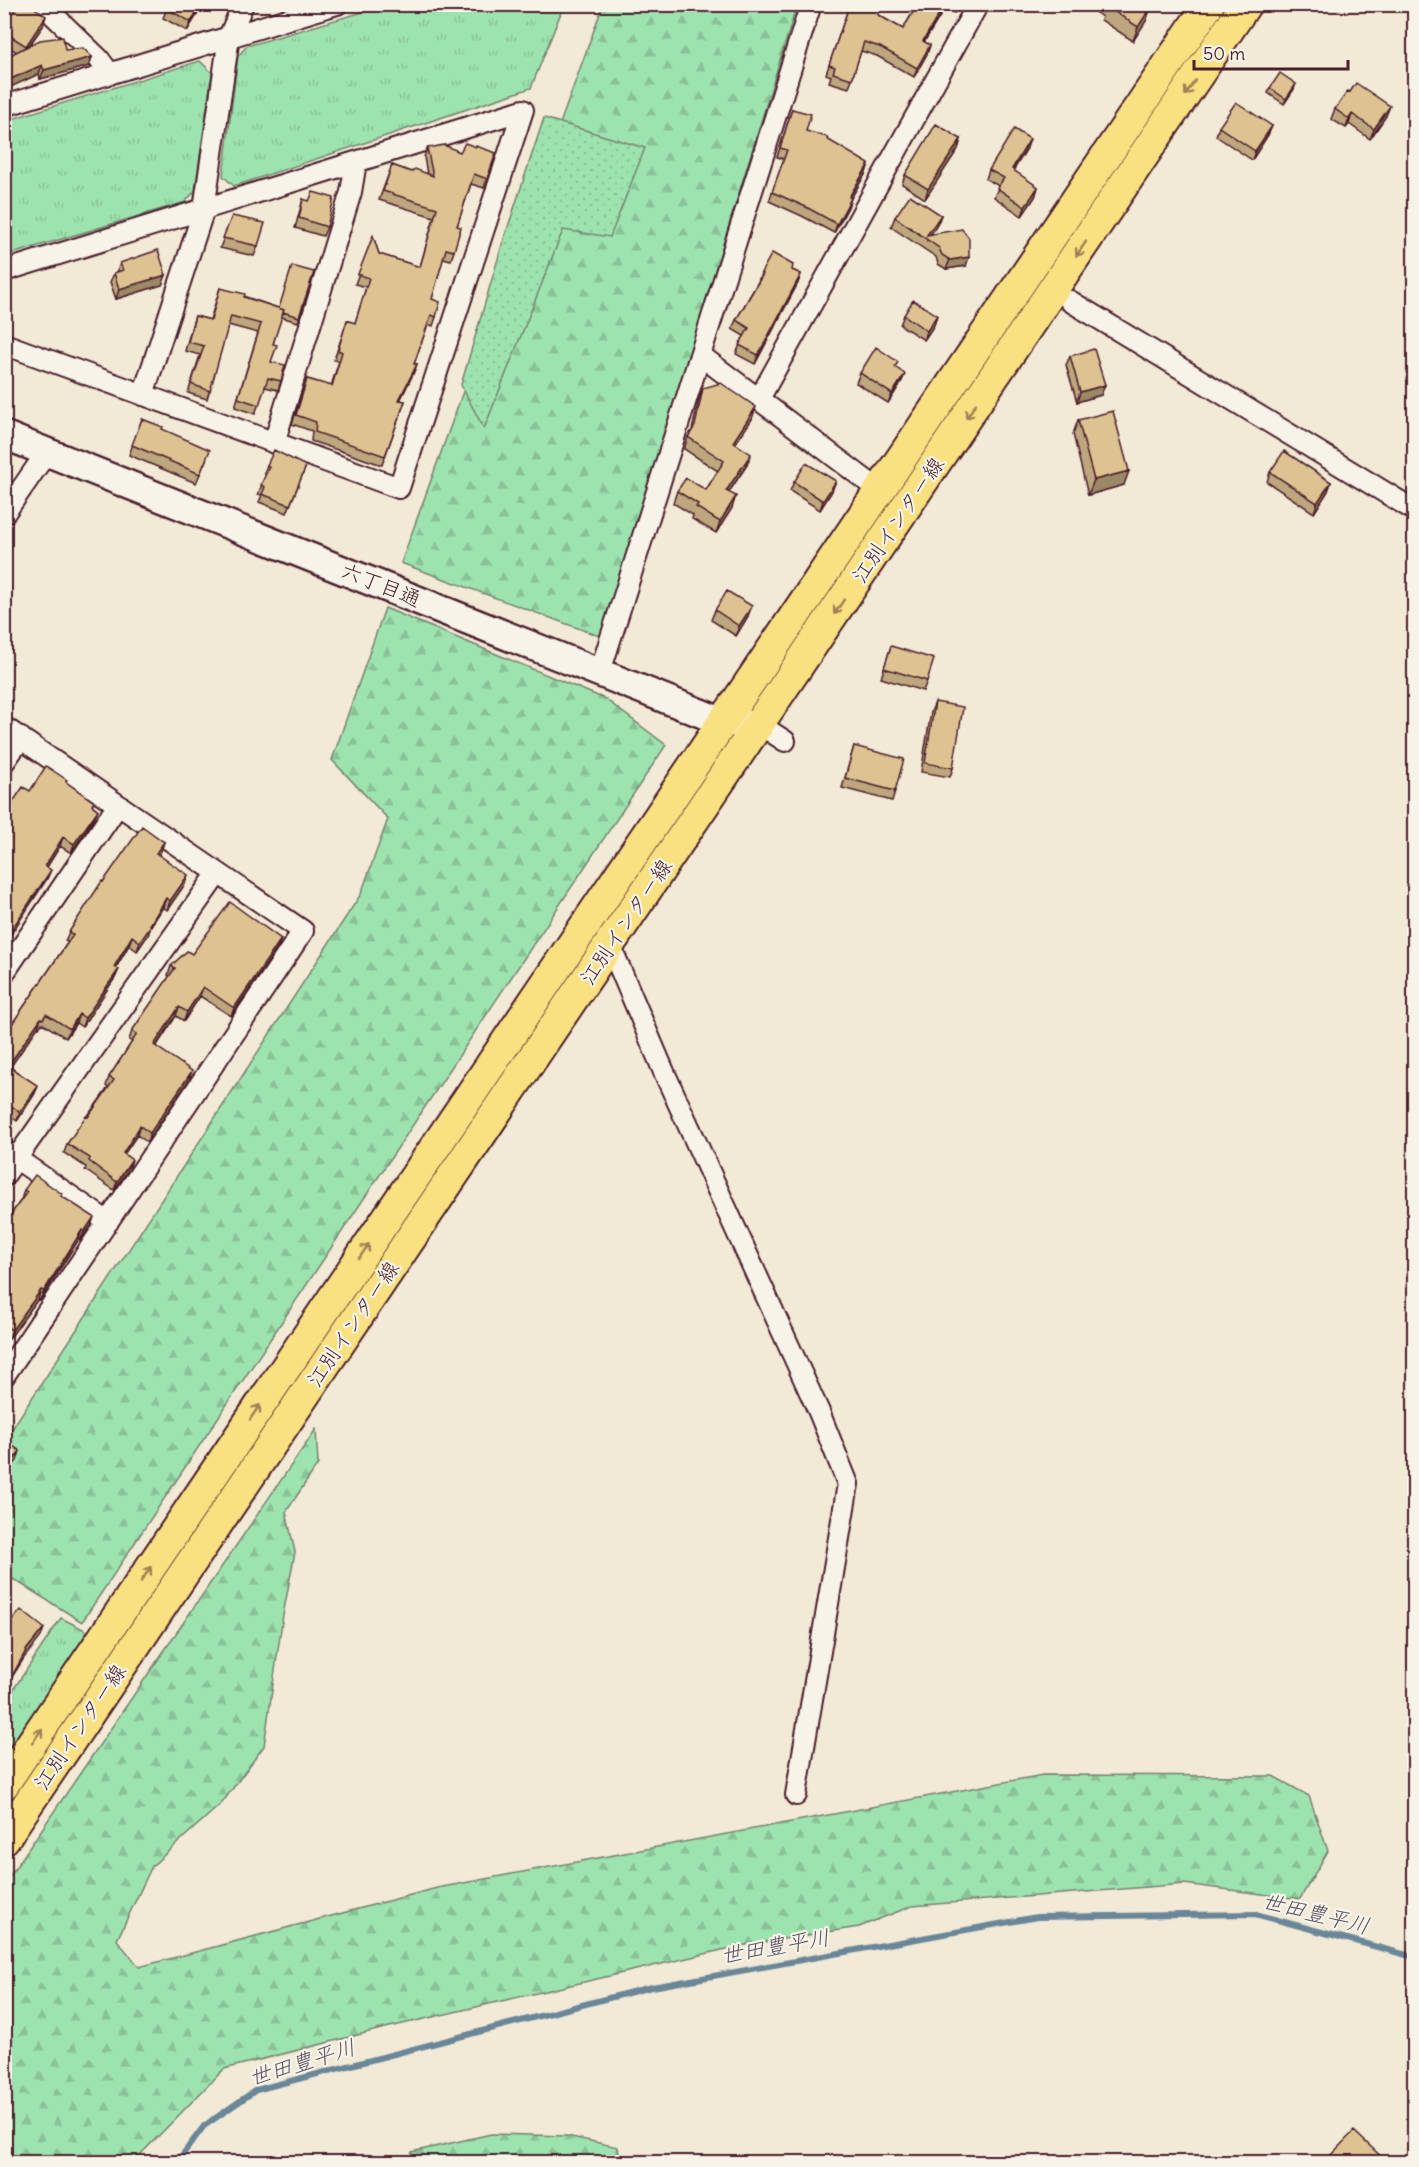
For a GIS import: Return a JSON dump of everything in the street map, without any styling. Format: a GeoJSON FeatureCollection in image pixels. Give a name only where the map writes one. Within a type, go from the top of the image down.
{"type":"FeatureCollection","features":[{"type":"Feature","properties":{"kind":"main road","name":"江別インター線"},"geometry":{"type":"LineString","coordinates":[[4,1784],[1209,4]]}},
{"type":"Feature","properties":{"kind":"main road","name":"江別インター線"},"geometry":{"type":"LineString","coordinates":[[4,1839],[1246,4]]}},
{"type":"Feature","properties":{"kind":"street"},"geometry":{"type":"LineString","coordinates":[[143,395],[204,209],[229,37],[243,4]]}},
{"type":"Feature","properties":{"kind":"street"},"geometry":{"type":"LineString","coordinates":[[4,106],[337,4]]}},
{"type":"Feature","properties":{"kind":"street"},"geometry":{"type":"LineString","coordinates":[[600,672],[811,4]]}},
{"type":"Feature","properties":{"kind":"street"},"geometry":{"type":"LineString","coordinates":[[759,399],[978,4]]}},
{"type":"Feature","properties":{"kind":"street"},"geometry":{"type":"LineString","coordinates":[[46,6],[99,59],[110,74]]}},
{"type":"Feature","properties":{"kind":"street"},"geometry":{"type":"LineString","coordinates":[[4,271],[523,110],[399,488],[4,344]]}},
{"type":"Feature","properties":{"kind":"street"},"geometry":{"type":"LineString","coordinates":[[274,443],[351,192],[356,162]]}},
{"type":"Feature","properties":{"kind":"street"},"geometry":{"type":"LineString","coordinates":[[1070,301],[1414,510]]}},
{"type":"Feature","properties":{"kind":"street"},"geometry":{"type":"LineString","coordinates":[[700,355],[880,490]]}},
{"type":"Feature","properties":{"kind":"street","name":"六丁目通"},"geometry":{"type":"LineString","coordinates":[[4,435],[723,722],[759,724]]}},
{"type":"Feature","properties":{"kind":"street"},"geometry":{"type":"LineString","coordinates":[[4,514],[47,452]]}},
{"type":"Feature","properties":{"kind":"street"},"geometry":{"type":"LineString","coordinates":[[759,724],[785,741]]}},
{"type":"Feature","properties":{"kind":"street"},"geometry":{"type":"LineString","coordinates":[[4,762],[13,733],[303,931],[4,1376]]}},
{"type":"Feature","properties":{"kind":"street"},"geometry":{"type":"LineString","coordinates":[[4,973],[118,805]]}},
{"type":"Feature","properties":{"kind":"street"},"geometry":{"type":"LineString","coordinates":[[4,1176],[10,1154],[218,873]]}},
{"type":"Feature","properties":{"kind":"street"},"geometry":{"type":"LineString","coordinates":[[595,910],[664,1072],[819,1412],[848,1484],[796,1795]]}},
{"type":"Feature","properties":{"kind":"street"},"geometry":{"type":"LineString","coordinates":[[10,1154],[108,1222]]}},
{"type":"Feature","properties":{"kind":"green space"},"geometry":{"type":"Polygon","coordinates":[[[390,4],[564,5],[531,88],[234,186],[223,176],[238,56],[247,46],[390,4]]]}},
{"type":"Feature","properties":{"kind":"green space"},"geometry":{"type":"Polygon","coordinates":[[[603,5],[797,5],[602,637],[401,563],[603,5]]]}},
{"type":"Feature","properties":{"kind":"green space"},"geometry":{"type":"Polygon","coordinates":[[[200,61],[212,73],[195,191],[185,202],[5,256],[5,121],[200,61]]]}},
{"type":"Feature","properties":{"kind":"green space"},"geometry":{"type":"Polygon","coordinates":[[[544,118],[645,148],[610,237],[563,230],[484,429],[461,385],[502,245],[544,118]]]}},
{"type":"Feature","properties":{"kind":"green space"},"geometry":{"type":"Polygon","coordinates":[[[385,608],[605,699],[666,745],[82,1622],[5,1574],[4,1441],[361,894],[388,819],[332,760],[385,608]]]}},
{"type":"Feature","properties":{"kind":"green space"},"geometry":{"type":"Polygon","coordinates":[[[316,1429],[318,1464],[286,1512],[295,1552],[283,1615],[264,1746],[222,1803],[152,1866],[117,1940],[139,1967],[437,1888],[1043,1775],[1273,1776],[1309,1796],[1328,1851],[1300,1899],[1184,1884],[912,1906],[859,1927],[739,1946],[381,2029],[224,2069],[133,2162],[5,2162],[5,1883],[316,1429]]]}},
{"type":"Feature","properties":{"kind":"green space"},"geometry":{"type":"Polygon","coordinates":[[[61,1618],[89,1632],[5,1756],[5,1702],[61,1618]]]}},
{"type":"Feature","properties":{"kind":"green space"},"geometry":{"type":"Polygon","coordinates":[[[491,2134],[567,2136],[618,2147],[620,2162],[409,2162],[412,2152],[491,2134]]]}},
{"type":"Feature","properties":{"kind":"building"},"geometry":{"type":"Polygon","coordinates":[[[18,4],[23,7],[29,4],[46,16],[26,46],[4,32],[4,25],[18,4]]]}},
{"type":"Feature","properties":{"kind":"building"},"geometry":{"type":"Polygon","coordinates":[[[169,4],[201,4],[191,22],[167,9],[169,4]]]}},
{"type":"Feature","properties":{"kind":"building"},"geometry":{"type":"Polygon","coordinates":[[[854,4],[880,6],[878,15],[903,29],[918,4],[945,4],[923,41],[930,45],[917,68],[880,47],[864,42],[852,79],[833,73],[835,67],[829,65],[848,9],[852,10],[854,4]]]}},
{"type":"Feature","properties":{"kind":"building"},"geometry":{"type":"Polygon","coordinates":[[[1107,4],[1148,4],[1151,7],[1138,27],[1106,6],[1107,4]]]}},
{"type":"Feature","properties":{"kind":"building"},"geometry":{"type":"Polygon","coordinates":[[[63,37],[65,50],[83,48],[92,57],[44,70],[42,65],[4,82],[4,58],[40,40],[63,37]]]}},
{"type":"Feature","properties":{"kind":"building"},"geometry":{"type":"Polygon","coordinates":[[[1280,73],[1296,84],[1286,99],[1270,88],[1280,73]]]}},
{"type":"Feature","properties":{"kind":"building"},"geometry":{"type":"Polygon","coordinates":[[[1356,83],[1390,106],[1374,129],[1352,114],[1349,119],[1335,109],[1356,83]]]}},
{"type":"Feature","properties":{"kind":"building"},"geometry":{"type":"Polygon","coordinates":[[[1236,102],[1272,126],[1255,151],[1219,127],[1236,102]]]}},
{"type":"Feature","properties":{"kind":"building"},"geometry":{"type":"Polygon","coordinates":[[[792,109],[811,114],[806,131],[827,137],[869,164],[849,197],[851,198],[837,224],[772,192],[787,150],[780,148],[792,109]]]}},
{"type":"Feature","properties":{"kind":"building"},"geometry":{"type":"Polygon","coordinates":[[[936,124],[961,139],[928,189],[905,175],[936,124]]]}},
{"type":"Feature","properties":{"kind":"building"},"geometry":{"type":"Polygon","coordinates":[[[1014,129],[1030,139],[1012,169],[1038,187],[1025,207],[997,188],[1004,178],[989,170],[1014,129]]]}},
{"type":"Feature","properties":{"kind":"building"},"geometry":{"type":"Polygon","coordinates":[[[465,143],[496,153],[487,179],[474,174],[457,226],[461,227],[454,251],[446,249],[432,299],[440,302],[436,317],[431,315],[414,364],[417,364],[399,400],[405,401],[385,456],[315,432],[316,422],[296,415],[307,379],[332,386],[342,352],[338,350],[347,320],[355,323],[369,278],[358,274],[373,236],[379,254],[420,267],[437,208],[383,191],[392,165],[411,172],[415,169],[433,176],[427,148],[444,145],[460,152],[465,143]]]}},
{"type":"Feature","properties":{"kind":"building"},"geometry":{"type":"Polygon","coordinates":[[[313,192],[334,198],[327,227],[299,218],[303,199],[309,201],[313,192]]]}},
{"type":"Feature","properties":{"kind":"building"},"geometry":{"type":"Polygon","coordinates":[[[910,195],[941,215],[927,235],[962,229],[969,238],[969,257],[950,260],[942,255],[939,248],[895,217],[910,195]]]}},
{"type":"Feature","properties":{"kind":"building"},"geometry":{"type":"Polygon","coordinates":[[[232,216],[265,223],[258,246],[223,238],[232,216]]]}},
{"type":"Feature","properties":{"kind":"building"},"geometry":{"type":"Polygon","coordinates":[[[158,250],[166,275],[119,289],[114,273],[123,270],[120,263],[158,250]]]}},
{"type":"Feature","properties":{"kind":"building"},"geometry":{"type":"Polygon","coordinates":[[[772,253],[793,265],[792,270],[801,274],[758,355],[739,345],[749,328],[736,320],[763,274],[761,273],[772,253]]]}},
{"type":"Feature","properties":{"kind":"building"},"geometry":{"type":"Polygon","coordinates":[[[292,266],[314,272],[299,317],[283,312],[284,310],[279,308],[292,266]]]}},
{"type":"Feature","properties":{"kind":"building"},"geometry":{"type":"Polygon","coordinates":[[[220,288],[245,294],[244,297],[284,310],[273,344],[277,345],[271,362],[285,365],[281,381],[268,378],[259,405],[238,398],[261,324],[231,316],[210,391],[191,384],[204,346],[188,342],[195,316],[211,320],[220,288]]]}},
{"type":"Feature","properties":{"kind":"building"},"geometry":{"type":"Polygon","coordinates":[[[913,300],[937,315],[927,331],[904,315],[913,300]]]}},
{"type":"Feature","properties":{"kind":"building"},"geometry":{"type":"Polygon","coordinates":[[[876,347],[898,362],[895,367],[905,374],[892,394],[860,373],[876,347]]]}},
{"type":"Feature","properties":{"kind":"building"},"geometry":{"type":"Polygon","coordinates":[[[1094,349],[1105,385],[1080,392],[1070,356],[1094,349]]]}},
{"type":"Feature","properties":{"kind":"building"},"geometry":{"type":"Polygon","coordinates":[[[721,383],[756,407],[733,442],[751,454],[726,491],[736,496],[720,522],[696,507],[698,504],[677,491],[686,478],[706,490],[724,461],[688,437],[695,426],[703,388],[721,383]]]}},
{"type":"Feature","properties":{"kind":"building"},"geometry":{"type":"Polygon","coordinates":[[[1113,411],[1129,471],[1094,480],[1078,420],[1113,411]]]}},
{"type":"Feature","properties":{"kind":"building"},"geometry":{"type":"Polygon","coordinates":[[[142,419],[210,450],[200,474],[132,445],[142,419]]]}},
{"type":"Feature","properties":{"kind":"building"},"geometry":{"type":"Polygon","coordinates":[[[274,450],[306,466],[290,505],[262,494],[265,487],[261,485],[274,450]]]}},
{"type":"Feature","properties":{"kind":"building"},"geometry":{"type":"Polygon","coordinates":[[[1284,451],[1331,482],[1317,503],[1270,472],[1284,451]]]}},
{"type":"Feature","properties":{"kind":"building"},"geometry":{"type":"Polygon","coordinates":[[[806,463],[836,481],[823,501],[794,482],[806,463]]]}},
{"type":"Feature","properties":{"kind":"building"},"geometry":{"type":"Polygon","coordinates":[[[727,591],[752,606],[739,626],[715,610],[727,591]]]}},
{"type":"Feature","properties":{"kind":"building"},"geometry":{"type":"Polygon","coordinates":[[[891,646],[934,659],[927,681],[884,668],[891,646]]]}},
{"type":"Feature","properties":{"kind":"building"},"geometry":{"type":"Polygon","coordinates":[[[935,702],[963,707],[953,768],[925,763],[935,702]]]}},
{"type":"Feature","properties":{"kind":"building"},"geometry":{"type":"Polygon","coordinates":[[[854,746],[904,759],[895,791],[845,778],[854,746]]]}},
{"type":"Feature","properties":{"kind":"building"},"geometry":{"type":"Polygon","coordinates":[[[46,766],[94,802],[92,805],[98,810],[74,844],[63,837],[45,866],[51,870],[4,941],[4,815],[23,787],[30,791],[46,766]]]}},
{"type":"Feature","properties":{"kind":"building"},"geometry":{"type":"Polygon","coordinates":[[[142,826],[164,842],[156,853],[188,875],[170,901],[166,898],[140,942],[132,936],[114,967],[119,969],[85,1018],[79,1014],[70,1029],[46,1014],[43,1019],[41,1018],[8,1066],[38,1086],[20,1112],[13,1107],[11,1110],[4,1106],[4,1019],[12,1024],[73,935],[69,932],[102,881],[142,826]]]}},
{"type":"Feature","properties":{"kind":"building"},"geometry":{"type":"Polygon","coordinates":[[[230,902],[281,939],[234,1008],[203,987],[187,1012],[179,1007],[154,1045],[192,1071],[150,1133],[140,1126],[123,1153],[132,1160],[117,1182],[89,1161],[90,1158],[67,1144],[114,1080],[109,1077],[137,1034],[132,1031],[175,968],[171,966],[187,951],[192,954],[230,902]]]}},
{"type":"Feature","properties":{"kind":"building"},"geometry":{"type":"Polygon","coordinates":[[[35,1175],[62,1194],[61,1196],[94,1217],[84,1232],[82,1230],[44,1291],[41,1290],[12,1330],[4,1325],[4,1224],[27,1192],[24,1190],[35,1175]]]}},
{"type":"Feature","properties":{"kind":"building"},"geometry":{"type":"Polygon","coordinates":[[[4,1440],[20,1451],[4,1473],[4,1440]]]}},
{"type":"Feature","properties":{"kind":"building"},"geometry":{"type":"Polygon","coordinates":[[[21,1610],[44,1628],[27,1649],[4,1686],[4,1630],[21,1610]]]}},
{"type":"Feature","properties":{"kind":"building"},"geometry":{"type":"Polygon","coordinates":[[[1354,2131],[1388,2163],[1334,2163],[1329,2157],[1354,2131]]]}},
{"type":"Feature","properties":{"kind":"waterway","name":"世田豊平川"},"geometry":{"type":"LineString","coordinates":[[177,2162],[204,2126],[256,2090],[647,1988],[1037,1917],[1255,1914],[1414,1957]]}}]}
